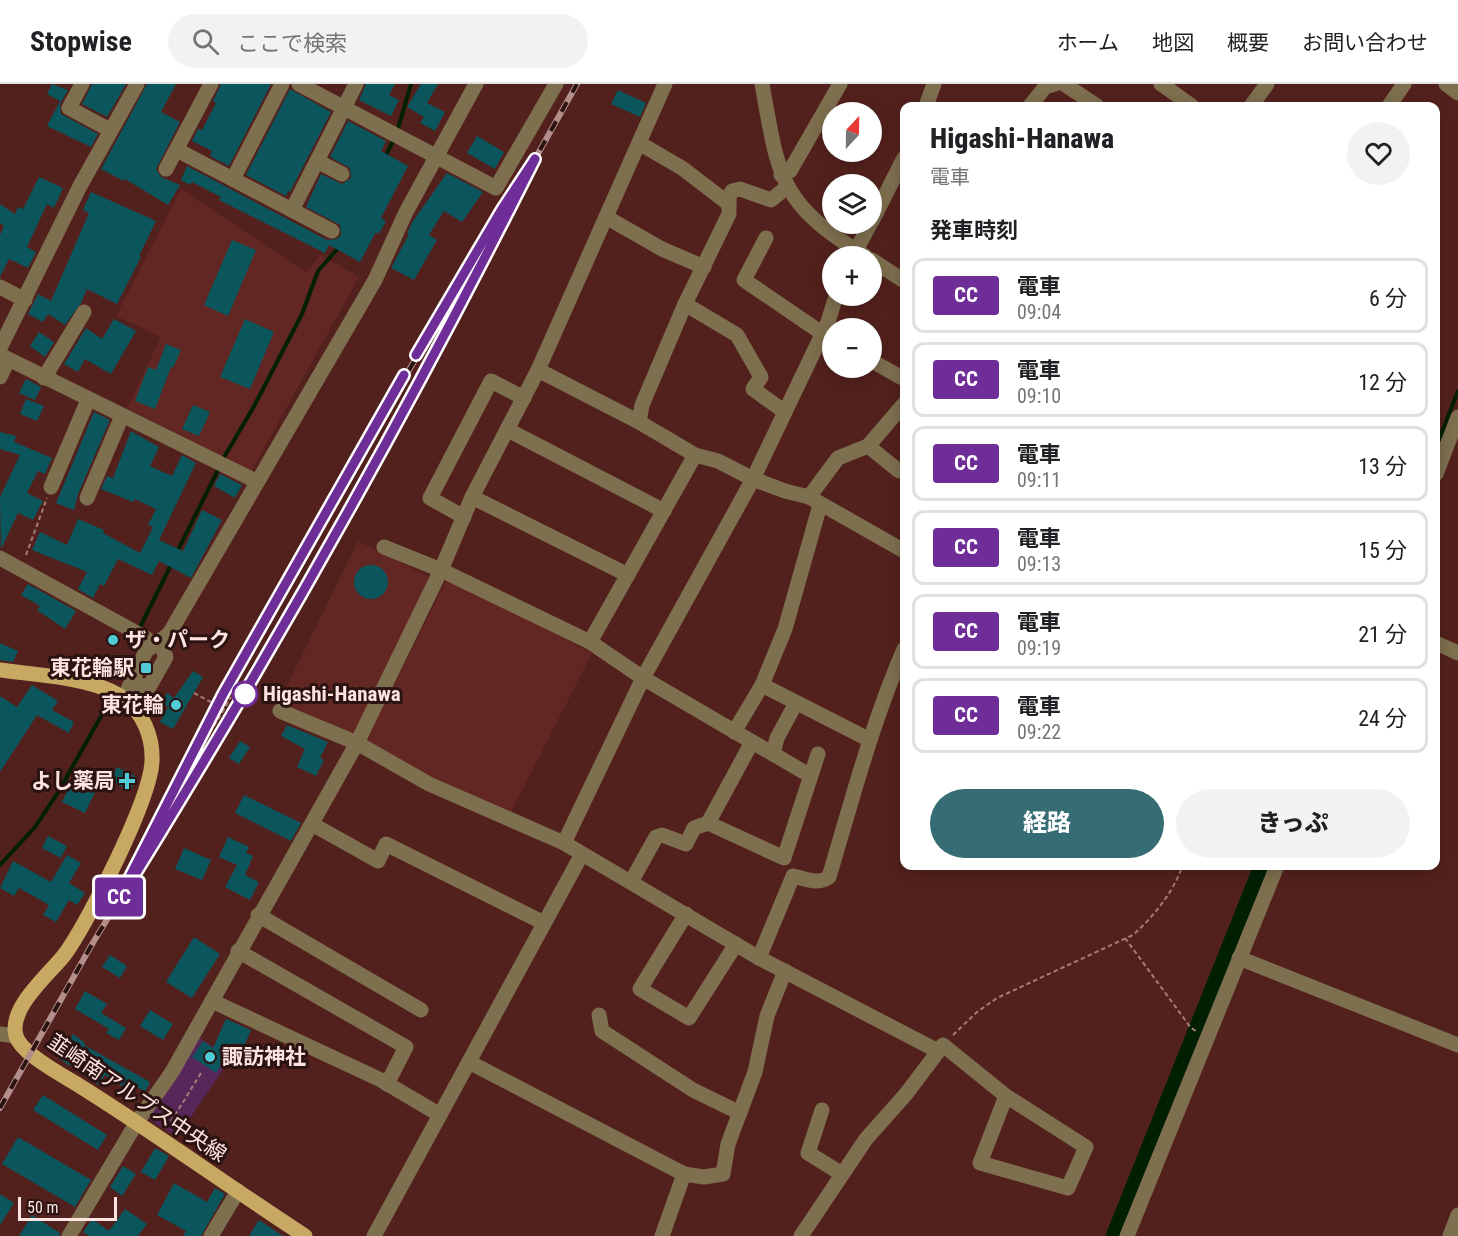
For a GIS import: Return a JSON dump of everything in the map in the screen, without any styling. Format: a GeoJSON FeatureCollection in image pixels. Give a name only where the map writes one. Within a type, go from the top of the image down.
{"type":"FeatureCollection","features":[{"type":"Feature","properties":{"kind":"main road","name":"韮崎南アルプス中央線"},"geometry":{"type":"LineString","coordinates":[[0,670],[67,680],[108,690],[124,698],[143,720],[151,742],[152,762],[145,792],[104,886],[75,940],[51,973],[24,1000],[15,1021],[16,1036],[23,1047],[47,1066],[137,1122],[305,1236]]}},
{"type":"Feature","properties":{"kind":"street"},"geometry":{"type":"LineString","coordinates":[[82,84],[69,108],[110,130]]}},
{"type":"Feature","properties":{"kind":"street"},"geometry":{"type":"LineString","coordinates":[[0,377],[2,354],[25,300],[110,130],[137,84]]}},
{"type":"Feature","properties":{"kind":"street"},"geometry":{"type":"LineString","coordinates":[[166,169],[211,84]]}},
{"type":"Feature","properties":{"kind":"street"},"geometry":{"type":"LineString","coordinates":[[233,179],[282,84]]}},
{"type":"Feature","properties":{"kind":"street"},"geometry":{"type":"LineString","coordinates":[[298,84],[496,188],[556,84]]}},
{"type":"Feature","properties":{"kind":"street"},"geometry":{"type":"LineString","coordinates":[[292,210],[356,84]]}},
{"type":"Feature","properties":{"kind":"street"},"geometry":{"type":"LineString","coordinates":[[124,698],[146,651],[169,634],[255,481],[375,279],[406,212],[476,84]]}},
{"type":"Feature","properties":{"kind":"street"},"geometry":{"type":"LineString","coordinates":[[69,1236],[137,1122],[172,1072],[258,915],[357,743],[441,570],[472,497],[538,370],[665,84]]}},
{"type":"Feature","properties":{"kind":"street"},"geometry":{"type":"LineString","coordinates":[[762,84],[784,181],[798,206],[814,222],[846,246]]}},
{"type":"Feature","properties":{"kind":"street"},"geometry":{"type":"LineString","coordinates":[[639,422],[642,405],[685,304],[729,214],[732,191],[740,189],[771,200],[840,84]]}},
{"type":"Feature","properties":{"kind":"street"},"geometry":{"type":"LineString","coordinates":[[927,102],[934,84]]}},
{"type":"Feature","properties":{"kind":"street"},"geometry":{"type":"LineString","coordinates":[[1033,102],[1045,87],[1054,84]]}},
{"type":"Feature","properties":{"kind":"street"},"geometry":{"type":"LineString","coordinates":[[1064,84],[1091,102]]}},
{"type":"Feature","properties":{"kind":"street"},"geometry":{"type":"LineString","coordinates":[[1161,84],[1175,101]]}},
{"type":"Feature","properties":{"kind":"street"},"geometry":{"type":"LineString","coordinates":[[1254,102],[1267,84]]}},
{"type":"Feature","properties":{"kind":"street"},"geometry":{"type":"LineString","coordinates":[[1392,102],[1404,84]]}},
{"type":"Feature","properties":{"kind":"street"},"geometry":{"type":"LineString","coordinates":[[1446,84],[1458,93]]}},
{"type":"Feature","properties":{"kind":"street"},"geometry":{"type":"LineString","coordinates":[[639,143],[682,168],[729,204]]}},
{"type":"Feature","properties":{"kind":"street"},"geometry":{"type":"LineString","coordinates":[[177,150],[332,231]]}},
{"type":"Feature","properties":{"kind":"street"},"geometry":{"type":"LineString","coordinates":[[317,161],[342,174]]}},
{"type":"Feature","properties":{"kind":"street"},"geometry":{"type":"LineString","coordinates":[[882,201],[900,166]]}},
{"type":"Feature","properties":{"kind":"street"},"geometry":{"type":"LineString","coordinates":[[606,217],[662,249],[704,267]]}},
{"type":"Feature","properties":{"kind":"street"},"geometry":{"type":"LineString","coordinates":[[766,238],[744,280],[822,334]]}},
{"type":"Feature","properties":{"kind":"street"},"geometry":{"type":"LineString","coordinates":[[882,267],[900,278]]}},
{"type":"Feature","properties":{"kind":"street"},"geometry":{"type":"LineString","coordinates":[[0,287],[25,300]]}},
{"type":"Feature","properties":{"kind":"street"},"geometry":{"type":"LineString","coordinates":[[685,304],[737,335],[761,377],[753,389],[785,412]]}},
{"type":"Feature","properties":{"kind":"street"},"geometry":{"type":"LineString","coordinates":[[44,378],[84,312]]}},
{"type":"Feature","properties":{"kind":"street"},"geometry":{"type":"LineString","coordinates":[[564,843],[643,678],[753,479],[785,412],[822,346]]}},
{"type":"Feature","properties":{"kind":"street"},"geometry":{"type":"LineString","coordinates":[[2,354],[44,378],[255,481]]}},
{"type":"Feature","properties":{"kind":"street"},"geometry":{"type":"LineString","coordinates":[[882,367],[900,377]]}},
{"type":"Feature","properties":{"kind":"street"},"geometry":{"type":"LineString","coordinates":[[538,370],[639,422],[695,455],[718,461],[753,479],[814,501],[900,549]]}},
{"type":"Feature","properties":{"kind":"street"},"geometry":{"type":"LineString","coordinates":[[464,517],[430,498],[491,381],[524,398]]}},
{"type":"Feature","properties":{"kind":"street"},"geometry":{"type":"LineString","coordinates":[[51,487],[88,400]]}},
{"type":"Feature","properties":{"kind":"street"},"geometry":{"type":"LineString","coordinates":[[735,732],[762,685],[786,629],[814,501],[838,458],[868,446],[900,409]]}},
{"type":"Feature","properties":{"kind":"street"},"geometry":{"type":"LineString","coordinates":[[87,498],[122,416]]}},
{"type":"Feature","properties":{"kind":"street"},"geometry":{"type":"LineString","coordinates":[[1440,458],[1458,417]]}},
{"type":"Feature","properties":{"kind":"street"},"geometry":{"type":"LineString","coordinates":[[508,430],[664,511]]}},
{"type":"Feature","properties":{"kind":"street"},"geometry":{"type":"LineString","coordinates":[[868,446],[899,471]]}},
{"type":"Feature","properties":{"kind":"street"},"geometry":{"type":"LineString","coordinates":[[590,642],[695,455]]}},
{"type":"Feature","properties":{"kind":"street"},"geometry":{"type":"LineString","coordinates":[[472,497],[628,575]]}},
{"type":"Feature","properties":{"kind":"street"},"geometry":{"type":"LineString","coordinates":[[384,547],[441,570],[590,642],[643,678],[809,776]]}},
{"type":"Feature","properties":{"kind":"street"},"geometry":{"type":"LineString","coordinates":[[0,558],[156,644],[166,657],[149,687],[131,683]]}},
{"type":"Feature","properties":{"kind":"street"},"geometry":{"type":"LineString","coordinates":[[1440,645],[1458,653]]}},
{"type":"Feature","properties":{"kind":"street"},"geometry":{"type":"LineString","coordinates":[[759,958],[793,876],[815,881],[824,881],[830,877],[870,740],[887,688],[900,658]]}},
{"type":"Feature","properties":{"kind":"street"},"geometry":{"type":"LineString","coordinates":[[762,685],[870,740]]}},
{"type":"Feature","properties":{"kind":"street"},"geometry":{"type":"LineString","coordinates":[[773,754],[777,738],[796,703]]}},
{"type":"Feature","properties":{"kind":"street"},"geometry":{"type":"LineString","coordinates":[[280,711],[357,743],[429,784],[564,843],[759,958],[939,1048],[1006,1096],[1086,1147],[1068,1188],[980,1163],[1006,1096]]}},
{"type":"Feature","properties":{"kind":"street"},"geometry":{"type":"LineString","coordinates":[[708,824],[752,742]]}},
{"type":"Feature","properties":{"kind":"street"},"geometry":{"type":"LineString","coordinates":[[631,882],[656,837],[662,835],[686,844],[694,828],[700,824],[708,824],[784,858],[818,754]]}},
{"type":"Feature","properties":{"kind":"street"},"geometry":{"type":"LineString","coordinates":[[312,824],[378,861],[386,844],[544,923]]}},
{"type":"Feature","properties":{"kind":"street"},"geometry":{"type":"LineString","coordinates":[[374,1236],[582,854]]}},
{"type":"Feature","properties":{"kind":"street"},"geometry":{"type":"LineString","coordinates":[[1127,1236],[1275,870]]}},
{"type":"Feature","properties":{"kind":"street"},"geometry":{"type":"LineString","coordinates":[[686,914],[640,989],[689,1018],[736,944]]}},
{"type":"Feature","properties":{"kind":"street"},"geometry":{"type":"LineString","coordinates":[[258,915],[421,1010]]}},
{"type":"Feature","properties":{"kind":"street"},"geometry":{"type":"LineString","coordinates":[[238,951],[406,1047],[387,1084]]}},
{"type":"Feature","properties":{"kind":"street"},"geometry":{"type":"LineString","coordinates":[[1239,958],[1458,1045]]}},
{"type":"Feature","properties":{"kind":"street"},"geometry":{"type":"LineString","coordinates":[[469,1062],[684,1174],[704,1177],[723,1174],[728,1144],[755,1072],[767,1016],[785,971]]}},
{"type":"Feature","properties":{"kind":"street"},"geometry":{"type":"LineString","coordinates":[[212,1001],[387,1084],[440,1115]]}},
{"type":"Feature","properties":{"kind":"street"},"geometry":{"type":"LineString","coordinates":[[599,1015],[602,1031],[693,1090],[740,1113]]}},
{"type":"Feature","properties":{"kind":"street"},"geometry":{"type":"LineString","coordinates":[[0,1034],[16,1036]]}},
{"type":"Feature","properties":{"kind":"street"},"geometry":{"type":"LineString","coordinates":[[801,1236],[866,1139],[906,1094],[939,1048]]}},
{"type":"Feature","properties":{"kind":"street"},"geometry":{"type":"LineString","coordinates":[[822,1110],[808,1153],[842,1174]]}},
{"type":"Feature","properties":{"kind":"street"},"geometry":{"type":"LineString","coordinates":[[662,1236],[684,1174]]}},
{"type":"Feature","properties":{"kind":"street"},"geometry":{"type":"LineString","coordinates":[[211,1236],[237,1191]]}},
{"type":"Feature","properties":{"kind":"street"},"geometry":{"type":"LineString","coordinates":[[1449,1236],[1458,1215]]}},
{"type":"Feature","properties":{"kind":"path"},"geometry":{"type":"LineString","coordinates":[[20,569],[51,487]]}},
{"type":"Feature","properties":{"kind":"path"},"geometry":{"type":"LineString","coordinates":[[194,693],[224,709]]}},
{"type":"Feature","properties":{"kind":"path"},"geometry":{"type":"LineString","coordinates":[[231,697],[214,726],[218,729],[236,699]]}},
{"type":"Feature","properties":{"kind":"path"},"geometry":{"type":"LineString","coordinates":[[939,1048],[977,1012],[997,998],[1125,938],[1151,919],[1181,870]]}},
{"type":"Feature","properties":{"kind":"path"},"geometry":{"type":"LineString","coordinates":[[1125,938],[1193,1029]]}},
{"type":"Feature","properties":{"kind":"path"},"geometry":{"type":"LineString","coordinates":[[161,1138],[201,1073]]}},
{"type":"Feature","properties":{"kind":"shaded area"},"geometry":{"type":"Polygon","coordinates":[[[181,189],[306,272],[321,255],[359,277],[251,472],[127,408],[161,337],[116,316],[181,189]]]}},
{"type":"Feature","properties":{"kind":"shaded area"},"geometry":{"type":"Polygon","coordinates":[[[358,541],[429,577],[355,736],[279,702],[358,541]]]}},
{"type":"Feature","properties":{"kind":"shaded area"},"geometry":{"type":"Polygon","coordinates":[[[448,577],[592,653],[508,818],[363,747],[448,577]]]}},
{"type":"Feature","properties":{"kind":"shaded area"},"geometry":{"type":"Polygon","coordinates":[[[198,1037],[231,1058],[177,1137],[147,1118],[198,1037]]]}},
{"type":"Feature","properties":{"kind":"building"},"geometry":{"type":"Polygon","coordinates":[[[52,84],[68,90],[60,104],[61,114],[98,134],[91,147],[47,126],[60,101],[47,94],[52,84]]]}},
{"type":"Feature","properties":{"kind":"building"},"geometry":{"type":"Polygon","coordinates":[[[92,84],[126,84],[107,117],[82,104],[92,84]]]}},
{"type":"Feature","properties":{"kind":"building"},"geometry":{"type":"Polygon","coordinates":[[[147,84],[176,84],[161,112],[180,122],[156,169],[161,177],[180,185],[168,205],[125,179],[124,181],[101,169],[147,84]]]}},
{"type":"Feature","properties":{"kind":"building"},"geometry":{"type":"Polygon","coordinates":[[[221,84],[271,84],[229,166],[210,156],[212,151],[192,141],[198,129],[202,130],[216,103],[213,101],[221,84]]]}},
{"type":"Feature","properties":{"kind":"building"},"geometry":{"type":"Polygon","coordinates":[[[366,84],[395,84],[389,95],[399,100],[391,116],[359,100],[366,84]]]}},
{"type":"Feature","properties":{"kind":"building"},"geometry":{"type":"Polygon","coordinates":[[[421,84],[438,84],[427,103],[445,112],[435,131],[420,123],[424,117],[407,107],[421,84]]]}},
{"type":"Feature","properties":{"kind":"building"},"geometry":{"type":"Polygon","coordinates":[[[290,89],[331,112],[286,196],[246,175],[290,89]]]}},
{"type":"Feature","properties":{"kind":"building"},"geometry":{"type":"Polygon","coordinates":[[[618,90],[646,103],[640,117],[611,104],[618,90]]]}},
{"type":"Feature","properties":{"kind":"building"},"geometry":{"type":"Polygon","coordinates":[[[348,121],[386,141],[381,151],[408,166],[381,218],[386,221],[379,234],[376,232],[360,262],[329,245],[325,253],[219,200],[221,197],[192,182],[190,185],[181,180],[187,166],[327,240],[337,239],[341,235],[340,225],[306,207],[321,174],[342,184],[351,178],[350,168],[330,157],[348,121]]]}},
{"type":"Feature","properties":{"kind":"building"},"geometry":{"type":"Polygon","coordinates":[[[477,136],[504,152],[495,169],[467,153],[477,136]]]}},
{"type":"Feature","properties":{"kind":"building"},"geometry":{"type":"Polygon","coordinates":[[[447,173],[483,192],[462,222],[444,211],[429,235],[437,240],[414,280],[391,268],[409,234],[407,233],[413,221],[447,173]]]}},
{"type":"Feature","properties":{"kind":"building"},"geometry":{"type":"Polygon","coordinates":[[[39,177],[63,188],[54,208],[47,204],[27,247],[36,252],[28,268],[9,259],[0,277],[0,235],[4,226],[0,223],[0,204],[15,214],[18,207],[23,209],[39,177]]]}},
{"type":"Feature","properties":{"kind":"building"},"geometry":{"type":"Polygon","coordinates":[[[91,192],[156,221],[117,304],[87,289],[81,303],[65,325],[48,314],[43,322],[28,314],[38,294],[51,301],[89,213],[83,210],[91,192]]]}},
{"type":"Feature","properties":{"kind":"building"},"geometry":{"type":"Polygon","coordinates":[[[232,240],[256,250],[228,316],[204,305],[232,240]]]}},
{"type":"Feature","properties":{"kind":"building"},"geometry":{"type":"Polygon","coordinates":[[[114,319],[136,331],[111,374],[85,359],[78,372],[64,364],[86,328],[102,339],[114,319]]]}},
{"type":"Feature","properties":{"kind":"building"},"geometry":{"type":"Polygon","coordinates":[[[245,319],[274,332],[250,389],[220,377],[245,319]]]}},
{"type":"Feature","properties":{"kind":"building"},"geometry":{"type":"Polygon","coordinates":[[[39,332],[54,342],[45,357],[30,346],[39,332]]]}},
{"type":"Feature","properties":{"kind":"building"},"geometry":{"type":"Polygon","coordinates":[[[166,344],[181,350],[173,368],[171,367],[155,409],[135,401],[148,367],[156,370],[166,344]]]}},
{"type":"Feature","properties":{"kind":"building"},"geometry":{"type":"Polygon","coordinates":[[[26,379],[41,387],[35,400],[19,393],[26,379]]]}},
{"type":"Feature","properties":{"kind":"building"},"geometry":{"type":"Polygon","coordinates":[[[26,399],[44,406],[37,421],[20,414],[26,399]]]}},
{"type":"Feature","properties":{"kind":"building"},"geometry":{"type":"Polygon","coordinates":[[[193,405],[210,412],[199,436],[182,429],[193,405]]]}},
{"type":"Feature","properties":{"kind":"building"},"geometry":{"type":"Polygon","coordinates":[[[94,412],[110,420],[78,494],[74,510],[56,503],[94,412]]]}},
{"type":"Feature","properties":{"kind":"building"},"geometry":{"type":"Polygon","coordinates":[[[131,431],[159,447],[150,466],[172,476],[182,455],[196,463],[159,540],[183,551],[202,510],[222,520],[191,578],[159,561],[152,575],[118,559],[104,586],[100,584],[93,598],[78,589],[87,572],[32,550],[40,532],[67,545],[78,519],[104,530],[103,533],[140,553],[153,527],[148,525],[156,509],[135,499],[133,502],[101,489],[107,476],[113,478],[131,431]]]}},
{"type":"Feature","properties":{"kind":"building"},"geometry":{"type":"Polygon","coordinates":[[[0,432],[16,436],[14,442],[52,458],[45,474],[38,471],[27,493],[43,501],[33,520],[18,513],[1,549],[0,497],[20,455],[0,449],[0,432]]]}},
{"type":"Feature","properties":{"kind":"building"},"geometry":{"type":"Polygon","coordinates":[[[220,474],[242,485],[235,498],[214,486],[220,474]]]}},
{"type":"Feature","properties":{"kind":"building"},"geometry":{"type":"Polygon","coordinates":[[[371,565],[383,570],[388,582],[383,594],[371,599],[359,594],[354,582],[359,570],[371,565]]]}},
{"type":"Feature","properties":{"kind":"building"},"geometry":{"type":"Polygon","coordinates":[[[28,584],[76,611],[65,629],[37,610],[40,606],[21,595],[28,584]]]}},
{"type":"Feature","properties":{"kind":"building"},"geometry":{"type":"Polygon","coordinates":[[[0,643],[18,651],[13,662],[0,660],[0,643]]]}},
{"type":"Feature","properties":{"kind":"building","name":"東花輪"},"geometry":{"type":"Polygon","coordinates":[[[193,671],[203,677],[173,729],[160,722],[168,707],[161,703],[167,693],[174,698],[193,671]]]}},
{"type":"Feature","properties":{"kind":"building"},"geometry":{"type":"Polygon","coordinates":[[[32,685],[58,701],[52,710],[74,722],[69,733],[37,715],[0,772],[0,696],[17,707],[32,685]]]}},
{"type":"Feature","properties":{"kind":"building"},"geometry":{"type":"Polygon","coordinates":[[[287,725],[328,742],[320,758],[324,760],[316,776],[297,767],[305,749],[281,736],[287,725]]]}},
{"type":"Feature","properties":{"kind":"building"},"geometry":{"type":"Polygon","coordinates":[[[240,741],[250,747],[239,764],[229,758],[240,741]]]}},
{"type":"Feature","properties":{"kind":"building"},"geometry":{"type":"Polygon","coordinates":[[[117,767],[137,777],[130,791],[110,781],[117,767]]]}},
{"type":"Feature","properties":{"kind":"building"},"geometry":{"type":"Polygon","coordinates":[[[74,777],[97,788],[85,813],[62,802],[74,777]]]}},
{"type":"Feature","properties":{"kind":"building"},"geometry":{"type":"Polygon","coordinates":[[[244,795],[301,823],[291,841],[235,813],[244,795]]]}},
{"type":"Feature","properties":{"kind":"building"},"geometry":{"type":"Polygon","coordinates":[[[48,836],[67,846],[61,858],[42,848],[48,836]]]}},
{"type":"Feature","properties":{"kind":"building"},"geometry":{"type":"Polygon","coordinates":[[[228,837],[249,847],[246,853],[253,856],[245,875],[259,882],[250,900],[225,887],[237,865],[219,857],[228,837]]]}},
{"type":"Feature","properties":{"kind":"building"},"geometry":{"type":"Polygon","coordinates":[[[184,848],[211,860],[202,880],[175,869],[184,848]]]}},
{"type":"Feature","properties":{"kind":"building"},"geometry":{"type":"Polygon","coordinates":[[[67,855],[81,863],[69,883],[85,893],[77,905],[69,900],[56,922],[43,915],[49,905],[19,888],[14,896],[0,888],[13,861],[51,882],[67,855]]]}},
{"type":"Feature","properties":{"kind":"building"},"geometry":{"type":"Polygon","coordinates":[[[194,937],[220,954],[192,998],[166,982],[194,937]]]}},
{"type":"Feature","properties":{"kind":"building"},"geometry":{"type":"Polygon","coordinates":[[[110,955],[127,966],[120,978],[102,967],[110,955]]]}},
{"type":"Feature","properties":{"kind":"building"},"geometry":{"type":"Polygon","coordinates":[[[85,991],[107,1004],[101,1013],[126,1028],[119,1040],[106,1033],[109,1029],[75,1009],[85,991]]]}},
{"type":"Feature","properties":{"kind":"building"},"geometry":{"type":"Polygon","coordinates":[[[150,1010],[173,1024],[163,1040],[140,1026],[150,1010]]]}},
{"type":"Feature","properties":{"kind":"building"},"geometry":{"type":"Polygon","coordinates":[[[226,1019],[251,1030],[244,1046],[236,1043],[216,1073],[192,1057],[203,1041],[213,1048],[226,1019]]]}},
{"type":"Feature","properties":{"kind":"building"},"geometry":{"type":"Polygon","coordinates":[[[73,1034],[85,1043],[84,1045],[150,1082],[145,1092],[135,1086],[131,1092],[105,1075],[99,1085],[90,1079],[95,1071],[74,1059],[70,1066],[58,1058],[73,1034]]]}},
{"type":"Feature","properties":{"kind":"building"},"geometry":{"type":"Polygon","coordinates":[[[43,1095],[107,1135],[98,1150],[33,1110],[43,1095]]]}},
{"type":"Feature","properties":{"kind":"building"},"geometry":{"type":"Polygon","coordinates":[[[18,1137],[91,1180],[75,1207],[2,1164],[18,1137]]]}},
{"type":"Feature","properties":{"kind":"building"},"geometry":{"type":"Polygon","coordinates":[[[155,1148],[169,1156],[155,1180],[141,1172],[155,1148]]]}},
{"type":"Feature","properties":{"kind":"building"},"geometry":{"type":"Polygon","coordinates":[[[123,1166],[136,1174],[122,1196],[110,1187],[123,1166]]]}},
{"type":"Feature","properties":{"kind":"building"},"geometry":{"type":"Polygon","coordinates":[[[174,1183],[207,1202],[215,1188],[225,1194],[201,1236],[183,1236],[186,1231],[157,1215],[174,1183]]]}},
{"type":"Feature","properties":{"kind":"building"},"geometry":{"type":"Polygon","coordinates":[[[0,1194],[14,1203],[0,1225],[0,1194]]]}},
{"type":"Feature","properties":{"kind":"building"},"geometry":{"type":"Polygon","coordinates":[[[125,1209],[147,1224],[138,1236],[89,1236],[83,1232],[92,1219],[109,1231],[125,1209]]]}},
{"type":"Feature","properties":{"kind":"building"},"geometry":{"type":"Polygon","coordinates":[[[32,1215],[60,1233],[59,1236],[19,1236],[32,1215]]]}},
{"type":"Feature","properties":{"kind":"building"},"geometry":{"type":"Polygon","coordinates":[[[259,1220],[283,1236],[249,1236],[259,1220]]]}},
{"type":"Feature","properties":{"kind":"waterway"},"geometry":{"type":"LineString","coordinates":[[397,132],[411,84]]}},
{"type":"Feature","properties":{"kind":"waterway"},"geometry":{"type":"LineString","coordinates":[[385,157],[394,139]]}},
{"type":"Feature","properties":{"kind":"waterway"},"geometry":{"type":"LineString","coordinates":[[223,459],[253,408],[302,314],[318,271],[340,246]]}},
{"type":"Feature","properties":{"kind":"waterway"},"geometry":{"type":"LineString","coordinates":[[1440,438],[1458,391]]}},
{"type":"Feature","properties":{"kind":"waterway"},"geometry":{"type":"LineString","coordinates":[[176,554],[220,466]]}},
{"type":"Feature","properties":{"kind":"waterway"},"geometry":{"type":"LineString","coordinates":[[140,627],[172,563]]}},
{"type":"Feature","properties":{"kind":"waterway"},"geometry":{"type":"LineString","coordinates":[[0,865],[35,827],[57,794],[104,711]]}},
{"type":"Feature","properties":{"kind":"waterway"},"geometry":{"type":"LineString","coordinates":[[1118,1236],[1264,870]]}},
{"type":"Feature","properties":{"kind":"railway"},"geometry":{"type":"LineString","coordinates":[[0,1108],[91,946],[271,648],[463,304],[535,159],[577,84]]}},
{"type":"Feature","properties":{"kind":"railway"},"geometry":{"type":"LineString","coordinates":[[152,832],[254,639],[499,214]]}},
{"type":"Feature","properties":{"kind":"train","name":"CC"},"geometry":{"type":"LineString","coordinates":[[404,375],[223,694],[113,910],[261,666],[463,304],[535,159],[502,209],[416,355]]}},
{"type":"Feature","properties":{"kind":"place","name":"ザ・パーク"},"geometry":{"type":"Point","coordinates":[113,640]}},
{"type":"Feature","properties":{"kind":"place","name":"東花輪駅"},"geometry":{"type":"Point","coordinates":[146,668]}},
{"type":"Feature","properties":{"kind":"place","name":"Higashi-Hanawa"},"geometry":{"type":"Point","coordinates":[245,694]}},
{"type":"Feature","properties":{"kind":"place","name":"東花輪"},"geometry":{"type":"Point","coordinates":[176,705]}},
{"type":"Feature","properties":{"kind":"place","name":"よし薬局"},"geometry":{"type":"Point","coordinates":[127,781]}},
{"type":"Feature","properties":{"kind":"place","name":"諏訪神社"},"geometry":{"type":"Point","coordinates":[210,1057]}}]}
